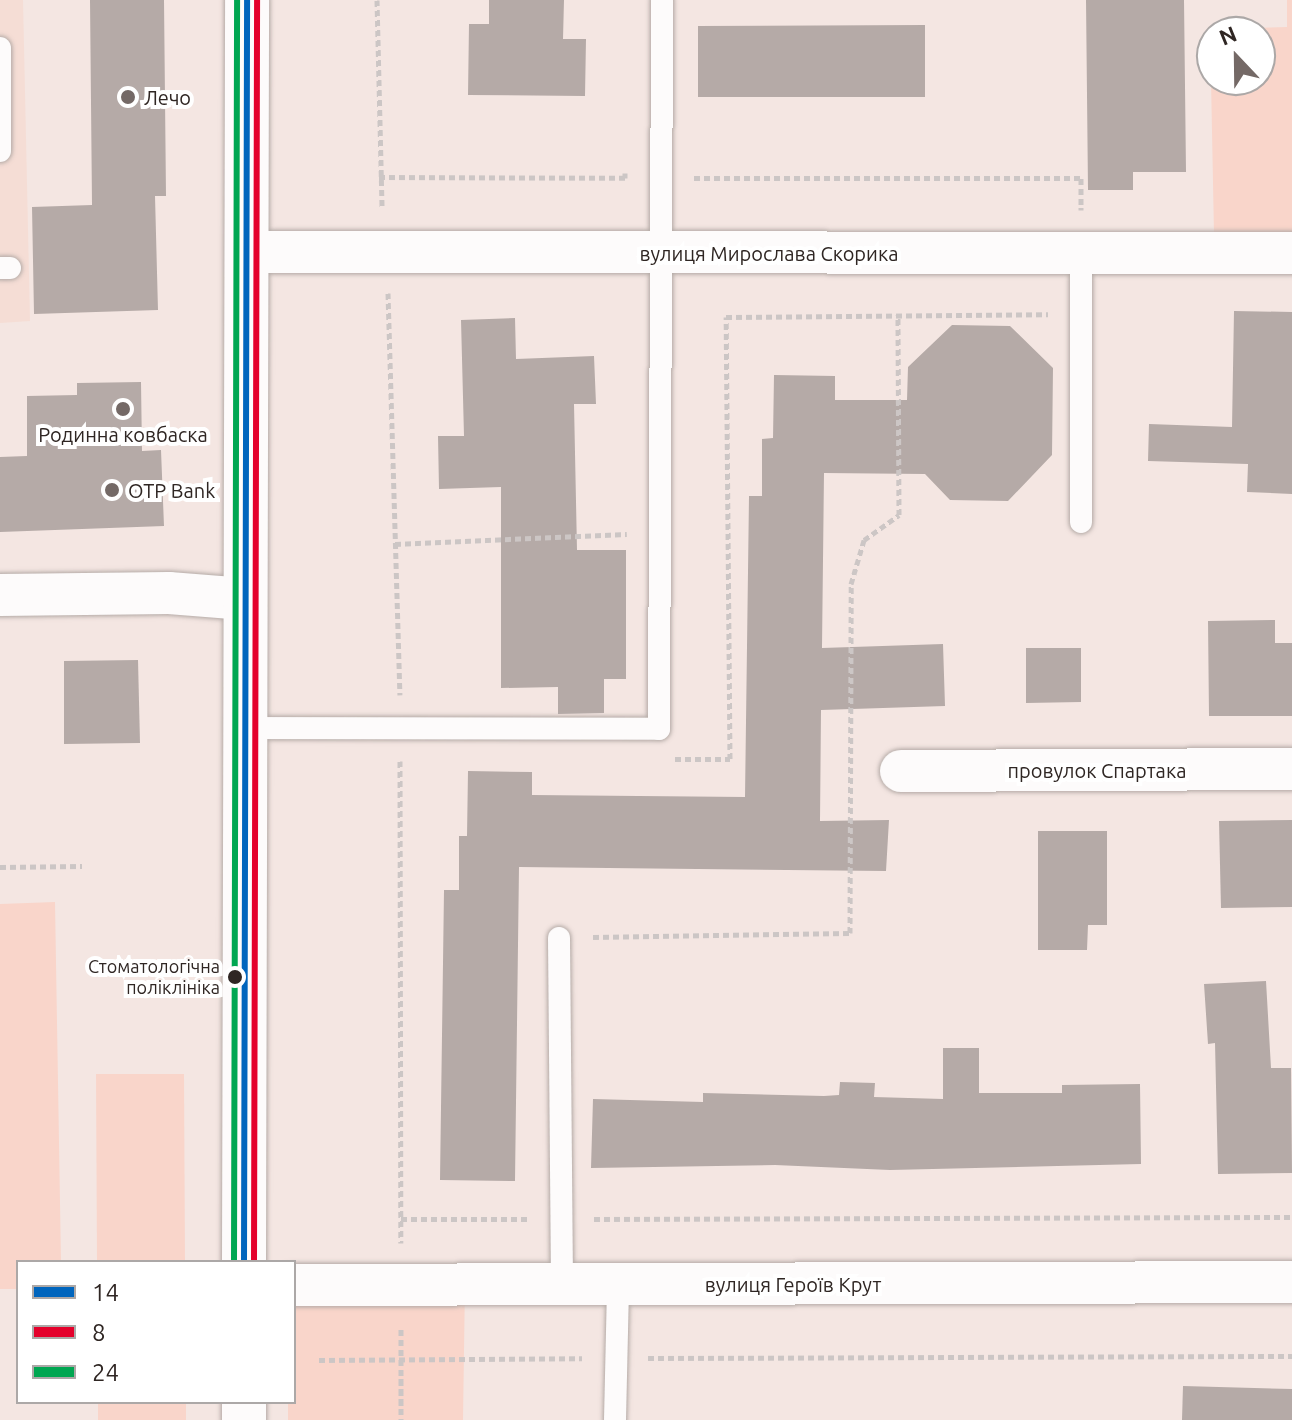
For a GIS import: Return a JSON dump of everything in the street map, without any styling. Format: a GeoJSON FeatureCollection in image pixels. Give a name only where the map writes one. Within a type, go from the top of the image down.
{"type":"FeatureCollection","features":[{"type":"Feature","properties":{"kind":"main road"},"geometry":{"type":"LineString","coordinates":[[244,1260],[247,0]]}},
{"type":"Feature","properties":{"kind":"street","name":"вулиця Мирослава Скорика"},"geometry":{"type":"LineString","coordinates":[[246,252],[1292,253]]}},
{"type":"Feature","properties":{"kind":"street"},"geometry":{"type":"LineString","coordinates":[[0,595],[169,593],[245,599]]}},
{"type":"Feature","properties":{"kind":"street","name":"провулок Спартака"},"geometry":{"type":"LineString","coordinates":[[901,771],[1292,769]]}},
{"type":"Feature","properties":{"kind":"street","name":"вулиця Героїв Крут"},"geometry":{"type":"LineString","coordinates":[[296,1285],[1292,1282]]}},
{"type":"Feature","properties":{"kind":"lane"},"geometry":{"type":"LineString","coordinates":[[245,728],[659,729],[662,0]]}},
{"type":"Feature","properties":{"kind":"lane"},"geometry":{"type":"LineString","coordinates":[[0,48],[0,151]]}},
{"type":"Feature","properties":{"kind":"lane"},"geometry":{"type":"LineString","coordinates":[[1081,253],[1081,522]]}},
{"type":"Feature","properties":{"kind":"lane"},"geometry":{"type":"LineString","coordinates":[[559,938],[564,1219],[562,1284]]}},
{"type":"Feature","properties":{"kind":"lane"},"geometry":{"type":"LineString","coordinates":[[615,1420],[618,1284]]}},
{"type":"Feature","properties":{"kind":"path"},"geometry":{"type":"LineString","coordinates":[[625,163],[625,178]]}},
{"type":"Feature","properties":{"kind":"path"},"geometry":{"type":"LineString","coordinates":[[379,177],[1081,178],[1081,253]]}},
{"type":"Feature","properties":{"kind":"path"},"geometry":{"type":"LineString","coordinates":[[667,759],[730,759],[726,317],[1081,313]]}},
{"type":"Feature","properties":{"kind":"path"},"geometry":{"type":"LineString","coordinates":[[559,938],[850,933],[851,584],[864,540],[899,515],[898,315]]}},
{"type":"Feature","properties":{"kind":"path"},"geometry":{"type":"LineString","coordinates":[[395,544],[660,533]]}},
{"type":"Feature","properties":{"kind":"path"},"geometry":{"type":"LineString","coordinates":[[400,762],[416,762]]}},
{"type":"Feature","properties":{"kind":"path"},"geometry":{"type":"LineString","coordinates":[[0,867],[82,866]]}},
{"type":"Feature","properties":{"kind":"path"},"geometry":{"type":"LineString","coordinates":[[401,1219],[1292,1217]]}},
{"type":"Feature","properties":{"kind":"path"},"geometry":{"type":"LineString","coordinates":[[319,1360],[1292,1356]]}},
{"type":"Feature","properties":{"kind":"shaded area"},"geometry":{"type":"Polygon","coordinates":[[[0,0],[23,0],[30,321],[0,323],[0,0]]]}},
{"type":"Feature","properties":{"kind":"shaded area"},"geometry":{"type":"Polygon","coordinates":[[[1287,0],[1292,0],[1292,233],[1214,234],[1211,96],[1276,96],[1276,27],[1287,27],[1287,0]]]}},
{"type":"Feature","properties":{"kind":"shaded area"},"geometry":{"type":"Polygon","coordinates":[[[55,902],[61,1260],[16,1260],[16,1289],[0,1289],[0,904],[55,902]]]}},
{"type":"Feature","properties":{"kind":"shaded area"},"geometry":{"type":"Polygon","coordinates":[[[96,1074],[184,1074],[185,1260],[97,1260],[96,1074]]]}},
{"type":"Feature","properties":{"kind":"shaded area"},"geometry":{"type":"Polygon","coordinates":[[[296,1283],[465,1283],[463,1420],[288,1420],[288,1404],[296,1404],[296,1283]]]}},
{"type":"Feature","properties":{"kind":"shaded area"},"geometry":{"type":"Polygon","coordinates":[[[98,1404],[186,1404],[186,1420],[98,1420],[98,1404]]]}},
{"type":"Feature","properties":{"kind":"building"},"geometry":{"type":"Polygon","coordinates":[[[90,0],[164,0],[166,196],[155,196],[158,310],[34,314],[32,207],[92,205],[90,0]]]}},
{"type":"Feature","properties":{"kind":"building"},"geometry":{"type":"Polygon","coordinates":[[[489,0],[564,0],[563,39],[586,39],[585,96],[468,95],[469,24],[489,24],[489,0]]]}},
{"type":"Feature","properties":{"kind":"building"},"geometry":{"type":"Polygon","coordinates":[[[1086,0],[1184,0],[1186,172],[1133,172],[1133,190],[1088,190],[1086,0]]]}},
{"type":"Feature","properties":{"kind":"building"},"geometry":{"type":"Polygon","coordinates":[[[925,25],[925,97],[698,97],[698,26],[925,25]]]}},
{"type":"Feature","properties":{"kind":"building"},"geometry":{"type":"Polygon","coordinates":[[[1234,311],[1292,312],[1292,494],[1247,492],[1248,464],[1148,461],[1149,424],[1232,427],[1234,311]]]}},
{"type":"Feature","properties":{"kind":"building"},"geometry":{"type":"Polygon","coordinates":[[[515,318],[516,359],[594,356],[596,404],[574,404],[577,550],[626,550],[626,679],[604,679],[604,713],[558,714],[558,687],[501,688],[501,487],[439,489],[438,436],[464,436],[461,320],[515,318]]]}},
{"type":"Feature","properties":{"kind":"building"},"geometry":{"type":"Polygon","coordinates":[[[952,325],[1010,326],[1053,368],[1052,455],[1008,501],[950,500],[925,474],[824,473],[822,648],[943,644],[945,706],[821,710],[820,821],[889,820],[886,871],[519,867],[515,1181],[440,1180],[444,890],[459,890],[459,836],[467,836],[468,771],[532,772],[532,795],[745,797],[749,496],[762,496],[762,439],[773,438],[774,375],[835,376],[835,400],[907,400],[908,367],[952,325]]]}},
{"type":"Feature","properties":{"kind":"building"},"geometry":{"type":"Polygon","coordinates":[[[141,382],[142,451],[161,450],[164,526],[0,532],[0,457],[27,456],[27,396],[77,395],[77,383],[141,382]]]}},
{"type":"Feature","properties":{"kind":"building"},"geometry":{"type":"Polygon","coordinates":[[[1275,620],[1275,643],[1292,643],[1292,716],[1209,716],[1208,621],[1275,620]]]}},
{"type":"Feature","properties":{"kind":"building"},"geometry":{"type":"Polygon","coordinates":[[[1026,648],[1081,648],[1081,702],[1026,703],[1026,648]]]}},
{"type":"Feature","properties":{"kind":"building"},"geometry":{"type":"Polygon","coordinates":[[[138,660],[140,743],[64,744],[64,661],[138,660]]]}},
{"type":"Feature","properties":{"kind":"building"},"geometry":{"type":"Polygon","coordinates":[[[1292,820],[1292,907],[1221,908],[1219,821],[1292,820]]]}},
{"type":"Feature","properties":{"kind":"building"},"geometry":{"type":"Polygon","coordinates":[[[1038,831],[1107,831],[1107,925],[1088,925],[1087,950],[1038,950],[1038,831]]]}},
{"type":"Feature","properties":{"kind":"building"},"geometry":{"type":"Polygon","coordinates":[[[1266,981],[1271,1068],[1291,1068],[1292,1173],[1218,1174],[1215,1043],[1208,1044],[1204,984],[1266,981]]]}},
{"type":"Feature","properties":{"kind":"building"},"geometry":{"type":"Polygon","coordinates":[[[943,1048],[979,1048],[979,1093],[1062,1093],[1062,1085],[1140,1084],[1141,1164],[890,1170],[775,1165],[591,1168],[593,1099],[703,1102],[703,1093],[839,1095],[840,1082],[875,1083],[874,1097],[943,1099],[943,1048]]]}},
{"type":"Feature","properties":{"kind":"building"},"geometry":{"type":"Polygon","coordinates":[[[1183,1386],[1292,1389],[1292,1420],[1182,1420],[1183,1386]]]}},
{"type":"Feature","properties":{"kind":"transit line","name":"24"},"geometry":{"type":"LineString","coordinates":[[234,1260],[237,0]]}},
{"type":"Feature","properties":{"kind":"transit line","name":"14"},"geometry":{"type":"LineString","coordinates":[[244,1260],[247,0]]}},
{"type":"Feature","properties":{"kind":"transit line","name":"8"},"geometry":{"type":"LineString","coordinates":[[254,1260],[257,0]]}},
{"type":"Feature","properties":{"kind":"place","name":"Лечо"},"geometry":{"type":"Point","coordinates":[128,97]}},
{"type":"Feature","properties":{"kind":"place","name":"Родинна ковбаска"},"geometry":{"type":"Point","coordinates":[123,409]}},
{"type":"Feature","properties":{"kind":"place","name":"OTP Bank"},"geometry":{"type":"Point","coordinates":[112,490]}},
{"type":"Feature","properties":{"kind":"place","name":"Стоматологічна поліклініка"},"geometry":{"type":"Point","coordinates":[235,977]}}]}
